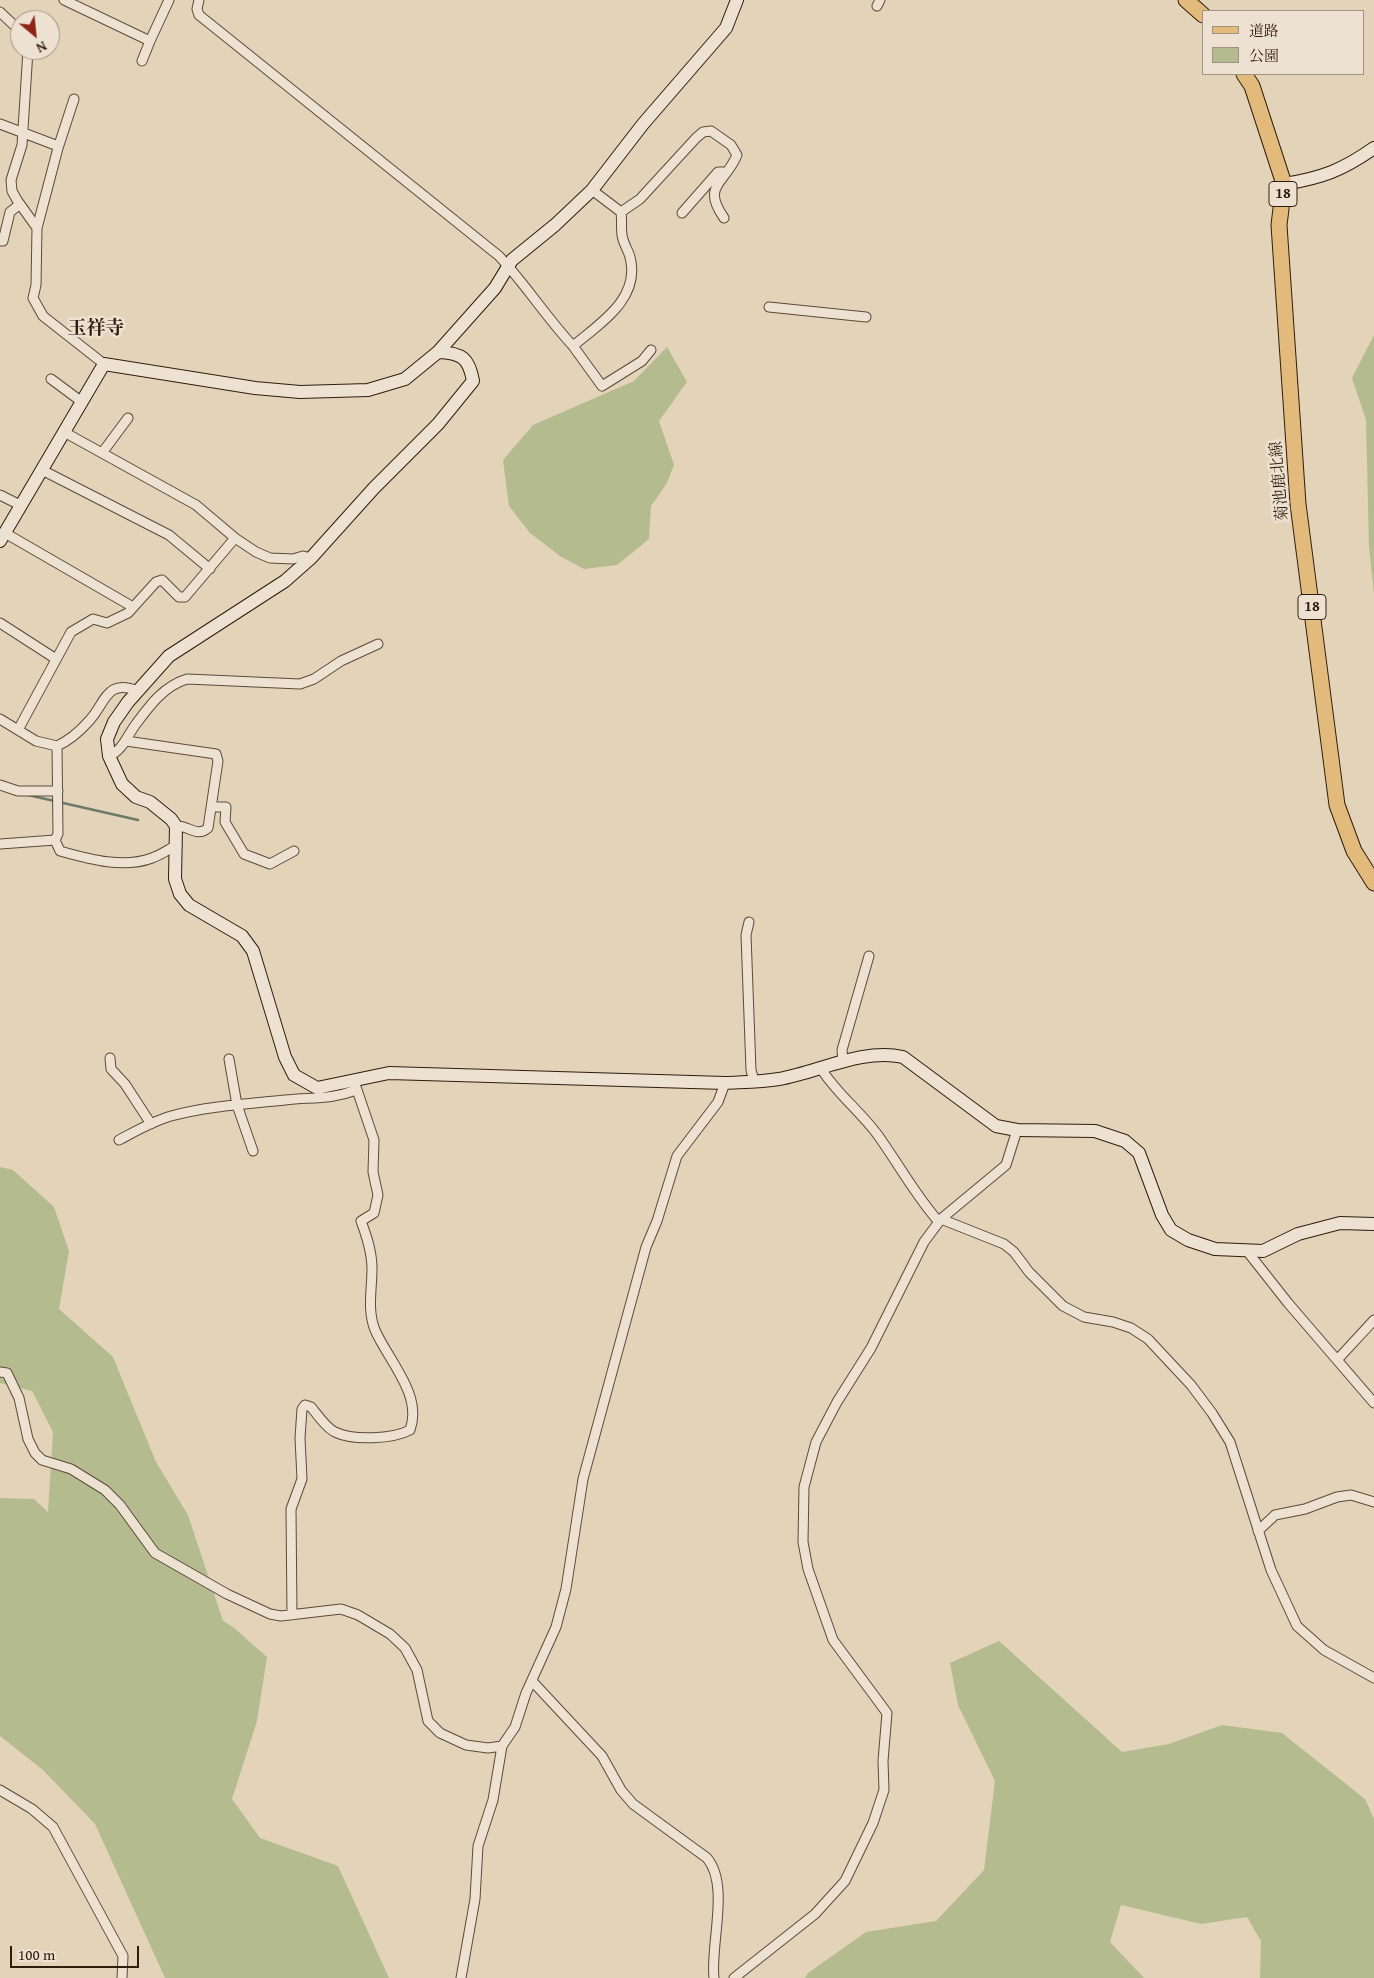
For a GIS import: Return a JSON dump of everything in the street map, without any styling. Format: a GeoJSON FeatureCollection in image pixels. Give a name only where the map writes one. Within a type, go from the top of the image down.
{"type":"FeatureCollection","features":[{"type":"Feature","properties":{"kind":"main road"},"geometry":{"type":"LineString","coordinates":[[1186,0],[1202,14]]}},
{"type":"Feature","properties":{"kind":"main road","name":"菊池鹿北線"},"geometry":{"type":"LineString","coordinates":[[1245,75],[1252,86],[1284,184],[1279,225],[1298,504],[1337,805],[1354,851],[1374,883]]}},
{"type":"Feature","properties":{"kind":"street"},"geometry":{"type":"LineString","coordinates":[[64,0],[150,40]]}},
{"type":"Feature","properties":{"kind":"street"},"geometry":{"type":"LineString","coordinates":[[142,61],[169,0]]}},
{"type":"Feature","properties":{"kind":"street"},"geometry":{"type":"LineString","coordinates":[[199,0],[199,15],[492,250],[507,265],[573,346],[602,386],[642,361],[651,350]]}},
{"type":"Feature","properties":{"kind":"street"},"geometry":{"type":"LineString","coordinates":[[74,99],[58,146],[37,228],[36,285],[33,298],[43,316],[104,364],[255,388],[300,392],[368,390],[405,379],[438,352],[495,288],[507,265],[555,226],[592,190],[643,124],[726,28],[737,0]]}},
{"type":"Feature","properties":{"kind":"street"},"geometry":{"type":"LineString","coordinates":[[0,12],[10,22]]}},
{"type":"Feature","properties":{"kind":"street"},"geometry":{"type":"LineString","coordinates":[[27,60],[22,146],[11,180],[12,191],[37,228]]}},
{"type":"Feature","properties":{"kind":"street"},"geometry":{"type":"LineString","coordinates":[[0,124],[22,134],[58,146]]}},
{"type":"Feature","properties":{"kind":"street"},"geometry":{"type":"LineString","coordinates":[[622,212],[640,199],[703,132],[711,131],[731,145],[737,154],[714,192],[713,203],[724,218]]}},
{"type":"Feature","properties":{"kind":"street"},"geometry":{"type":"LineString","coordinates":[[1284,184],[1311,180],[1347,167],[1374,148]]}},
{"type":"Feature","properties":{"kind":"street"},"geometry":{"type":"LineString","coordinates":[[682,213],[718,172],[726,172]]}},
{"type":"Feature","properties":{"kind":"street"},"geometry":{"type":"LineString","coordinates":[[592,190],[622,212]]}},
{"type":"Feature","properties":{"kind":"street"},"geometry":{"type":"LineString","coordinates":[[0,241],[3,241],[10,212],[20,204]]}},
{"type":"Feature","properties":{"kind":"street"},"geometry":{"type":"LineString","coordinates":[[573,346],[617,310],[622,301],[631,275],[630,258],[622,234],[622,212]]}},
{"type":"Feature","properties":{"kind":"street"},"geometry":{"type":"LineString","coordinates":[[769,307],[866,317]]}},
{"type":"Feature","properties":{"kind":"street"},"geometry":{"type":"LineString","coordinates":[[355,1086],[318,1088],[294,1075],[285,1057],[253,951],[242,936],[189,905],[180,894],[175,879],[174,862],[177,845],[176,826],[150,802],[136,797],[122,784],[109,756],[108,739],[114,722],[169,656],[285,581],[311,558],[374,488],[458,402],[473,382],[470,370],[464,358],[452,352],[438,352]]}},
{"type":"Feature","properties":{"kind":"street"},"geometry":{"type":"LineString","coordinates":[[104,364],[2,537],[133,607]]}},
{"type":"Feature","properties":{"kind":"street"},"geometry":{"type":"LineString","coordinates":[[51,379],[82,402]]}},
{"type":"Feature","properties":{"kind":"street"},"geometry":{"type":"LineString","coordinates":[[102,453],[128,418]]}},
{"type":"Feature","properties":{"kind":"street"},"geometry":{"type":"LineString","coordinates":[[64,432],[196,505],[235,538],[256,552],[270,558],[293,560],[303,556],[311,558]]}},
{"type":"Feature","properties":{"kind":"street"},"geometry":{"type":"LineString","coordinates":[[42,470],[170,535],[210,569]]}},
{"type":"Feature","properties":{"kind":"street"},"geometry":{"type":"LineString","coordinates":[[0,495],[20,506]]}},
{"type":"Feature","properties":{"kind":"street"},"geometry":{"type":"LineString","coordinates":[[18,730],[71,632],[93,619],[108,623],[128,613],[156,582],[162,580],[179,597],[185,597],[235,538]]}},
{"type":"Feature","properties":{"kind":"street"},"geometry":{"type":"LineString","coordinates":[[0,623],[56,659]]}},
{"type":"Feature","properties":{"kind":"street"},"geometry":{"type":"LineString","coordinates":[[109,756],[118,752],[163,692],[174,683],[187,679],[300,684],[314,679],[341,662],[378,644]]}},
{"type":"Feature","properties":{"kind":"street"},"geometry":{"type":"LineString","coordinates":[[0,719],[36,741],[57,746],[90,722],[110,691],[121,687],[138,691]]}},
{"type":"Feature","properties":{"kind":"street"},"geometry":{"type":"LineString","coordinates":[[126,741],[216,754],[218,761],[208,828],[196,832],[183,826],[176,826]]}},
{"type":"Feature","properties":{"kind":"street"},"geometry":{"type":"LineString","coordinates":[[55,840],[58,834],[57,746]]}},
{"type":"Feature","properties":{"kind":"street"},"geometry":{"type":"LineString","coordinates":[[0,785],[18,791],[58,791]]}},
{"type":"Feature","properties":{"kind":"street"},"geometry":{"type":"LineString","coordinates":[[211,807],[226,808],[225,822],[244,854],[270,864],[294,851]]}},
{"type":"Feature","properties":{"kind":"street"},"geometry":{"type":"LineString","coordinates":[[0,844],[55,840]]}},
{"type":"Feature","properties":{"kind":"street"},"geometry":{"type":"LineString","coordinates":[[55,840],[60,851],[114,863],[154,858],[177,845]]}},
{"type":"Feature","properties":{"kind":"street"},"geometry":{"type":"LineString","coordinates":[[749,922],[746,940],[751,1070],[754,1082]]}},
{"type":"Feature","properties":{"kind":"street"},"geometry":{"type":"LineString","coordinates":[[843,1062],[842,1050],[869,956]]}},
{"type":"Feature","properties":{"kind":"street"},"geometry":{"type":"LineString","coordinates":[[119,1140],[172,1116],[237,1105],[292,1099],[323,1099],[355,1086],[368,1075],[389,1073],[725,1083],[754,1082],[780,1079],[820,1067],[891,1054],[903,1057],[996,1126],[1017,1130],[1094,1131],[1125,1141],[1139,1153],[1162,1215],[1171,1230],[1188,1240],[1216,1249],[1263,1251],[1298,1234],[1340,1223],[1374,1224]]}},
{"type":"Feature","properties":{"kind":"street"},"geometry":{"type":"LineString","coordinates":[[110,1058],[111,1069],[125,1084],[151,1124]]}},
{"type":"Feature","properties":{"kind":"street"},"geometry":{"type":"LineString","coordinates":[[229,1060],[237,1105],[253,1151]]}},
{"type":"Feature","properties":{"kind":"street"},"geometry":{"type":"LineString","coordinates":[[820,1067],[827,1080],[876,1133],[920,1199],[940,1221],[1004,1244],[1014,1252],[1029,1272],[1063,1306],[1084,1317],[1113,1322],[1131,1328],[1148,1339],[1191,1385],[1212,1413],[1230,1442],[1270,1570],[1297,1626],[1324,1650],[1374,1678]]}},
{"type":"Feature","properties":{"kind":"street"},"geometry":{"type":"LineString","coordinates":[[460,1978],[475,1899],[478,1846],[493,1800],[502,1746],[515,1727],[532,1681],[556,1627],[564,1598],[583,1479],[646,1247],[657,1221],[677,1156],[718,1102],[725,1083]]}},
{"type":"Feature","properties":{"kind":"street"},"geometry":{"type":"LineString","coordinates":[[292,1615],[291,1509],[302,1479],[300,1438],[302,1409],[305,1406],[311,1407],[334,1432],[361,1437],[398,1437],[410,1430],[414,1420],[410,1394],[372,1321],[370,1302],[371,1251],[361,1221],[374,1213],[378,1194],[373,1172],[374,1140],[355,1086]]}},
{"type":"Feature","properties":{"kind":"street"},"geometry":{"type":"LineString","coordinates":[[734,1978],[815,1914],[845,1881],[873,1823],[884,1790],[883,1761],[887,1713],[833,1640],[808,1568],[803,1542],[804,1487],[816,1442],[837,1402],[871,1348],[924,1242],[940,1221],[1006,1165],[1017,1130]]}},
{"type":"Feature","properties":{"kind":"street"},"geometry":{"type":"LineString","coordinates":[[1247,1251],[1374,1403]]}},
{"type":"Feature","properties":{"kind":"street"},"geometry":{"type":"LineString","coordinates":[[1338,1358],[1374,1320]]}},
{"type":"Feature","properties":{"kind":"street"},"geometry":{"type":"LineString","coordinates":[[0,1372],[7,1373],[19,1398],[28,1439],[35,1453],[42,1460],[71,1469],[105,1490],[120,1505],[155,1553],[172,1565],[270,1614],[281,1616],[342,1609],[358,1615],[390,1634],[404,1648],[417,1670],[428,1721],[440,1733],[466,1745],[488,1748],[502,1746]]}},
{"type":"Feature","properties":{"kind":"street"},"geometry":{"type":"LineString","coordinates":[[1258,1532],[1275,1515],[1305,1509],[1336,1497],[1351,1495],[1374,1502]]}},
{"type":"Feature","properties":{"kind":"street"},"geometry":{"type":"LineString","coordinates":[[532,1681],[602,1756],[621,1790],[633,1804],[707,1858],[714,1866],[717,1926],[714,1978]]}},
{"type":"Feature","properties":{"kind":"street"},"geometry":{"type":"LineString","coordinates":[[0,1790],[32,1809],[53,1827],[123,1956],[122,1978]]}},
{"type":"Feature","properties":{"kind":"green space"},"geometry":{"type":"Polygon","coordinates":[[[1374,335],[1374,594],[1369,547],[1366,420],[1352,378],[1374,335]]]}},
{"type":"Feature","properties":{"kind":"green space"},"geometry":{"type":"Polygon","coordinates":[[[667,347],[687,382],[659,421],[674,465],[667,483],[651,506],[649,539],[617,565],[584,569],[560,556],[530,533],[509,506],[503,460],[533,425],[634,381],[667,347]]]}},
{"type":"Feature","properties":{"kind":"green space"},"geometry":{"type":"Polygon","coordinates":[[[0,1167],[13,1170],[54,1207],[69,1251],[59,1309],[113,1357],[156,1462],[188,1515],[223,1621],[233,1627],[267,1657],[257,1721],[232,1799],[260,1838],[338,1866],[389,1978],[165,1978],[95,1824],[43,1770],[0,1736],[0,1498],[34,1499],[48,1512],[53,1432],[32,1391],[0,1383],[0,1167]]]}},
{"type":"Feature","properties":{"kind":"green space"},"geometry":{"type":"Polygon","coordinates":[[[999,1641],[1122,1752],[1169,1744],[1222,1725],[1282,1733],[1365,1799],[1374,1819],[1374,1978],[1260,1978],[1261,1941],[1247,1917],[1201,1924],[1121,1905],[1110,1942],[1144,1978],[805,1978],[808,1973],[866,1932],[936,1921],[984,1870],[995,1781],[958,1705],[950,1663],[999,1641]]]}},
{"type":"Feature","properties":{"kind":"waterway"},"geometry":{"type":"LineString","coordinates":[[28,795],[138,820]]}},
{"type":"Feature","properties":{"kind":"district","name":"玉祥寺"},"geometry":{"type":"Point","coordinates":[96,329]}}]}
